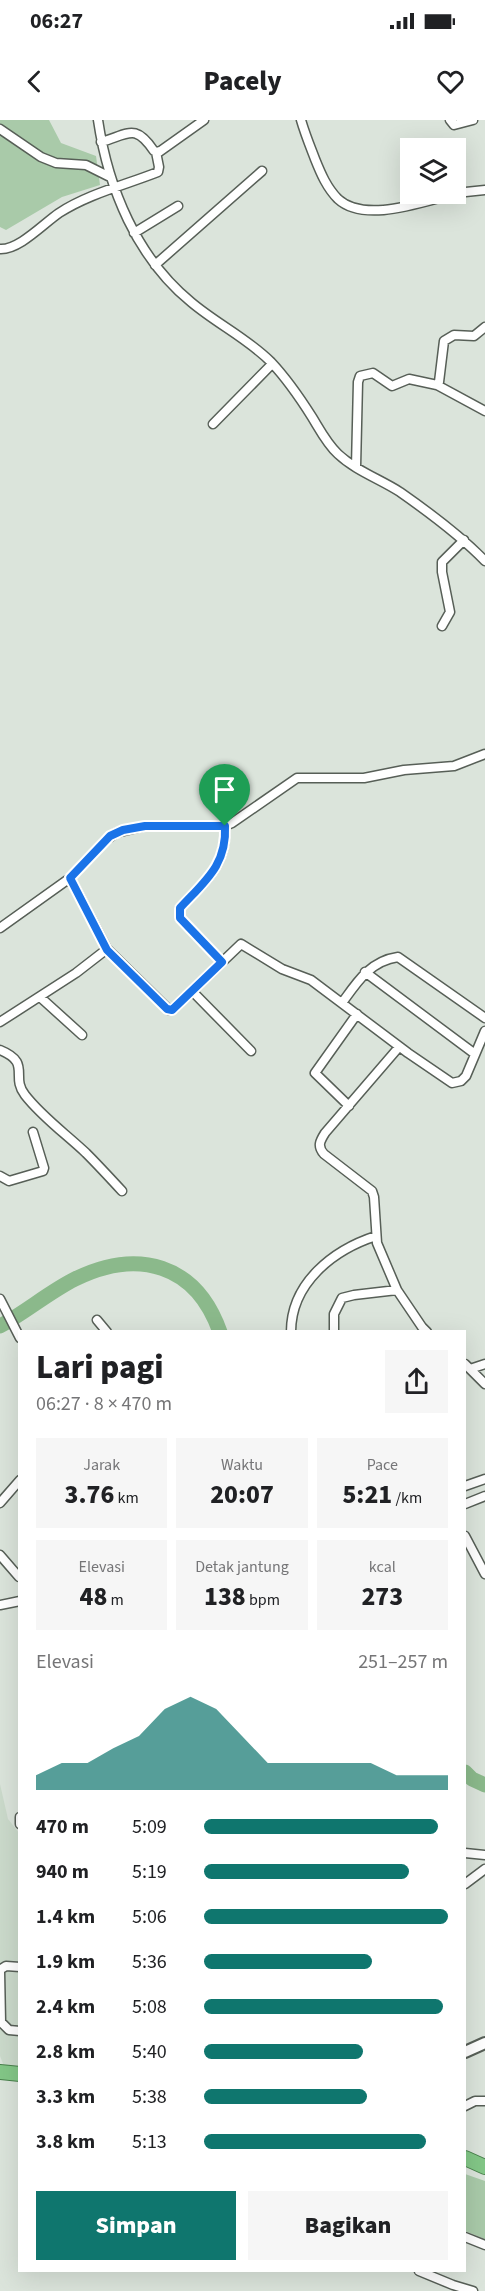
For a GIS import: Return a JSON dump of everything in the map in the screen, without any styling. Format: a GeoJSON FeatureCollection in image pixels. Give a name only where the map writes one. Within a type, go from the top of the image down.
{"type":"FeatureCollection","features":[{"type":"Feature","properties":{"kind":"highway"},"geometry":{"type":"LineString","coordinates":[[1,2069],[18,2073]]}},
{"type":"Feature","properties":{"kind":"highway"},"geometry":{"type":"LineString","coordinates":[[466,2158],[485,2167]]}},
{"type":"Feature","properties":{"kind":"street"},"geometry":{"type":"LineString","coordinates":[[98,120],[110,177],[134,233],[155,265],[191,302],[234,331],[272,364],[298,395],[337,454],[399,492],[464,540],[485,561]]}},
{"type":"Feature","properties":{"kind":"street"},"geometry":{"type":"LineString","coordinates":[[156,152],[204,120]]}},
{"type":"Feature","properties":{"kind":"street"},"geometry":{"type":"LineString","coordinates":[[301,120],[322,177],[339,200],[348,206],[372,210],[390,210],[413,204]]}},
{"type":"Feature","properties":{"kind":"street"},"geometry":{"type":"LineString","coordinates":[[450,120],[454,125],[459,125],[473,120]]}},
{"type":"Feature","properties":{"kind":"street"},"geometry":{"type":"LineString","coordinates":[[0,129],[49,160],[56,163],[86,165],[110,177]]}},
{"type":"Feature","properties":{"kind":"street"},"geometry":{"type":"LineString","coordinates":[[0,249],[16,245],[60,213],[158,172],[156,152],[138,133],[101,142]]}},
{"type":"Feature","properties":{"kind":"street"},"geometry":{"type":"LineString","coordinates":[[155,265],[262,171]]}},
{"type":"Feature","properties":{"kind":"street"},"geometry":{"type":"LineString","coordinates":[[466,192],[485,190]]}},
{"type":"Feature","properties":{"kind":"street"},"geometry":{"type":"LineString","coordinates":[[134,233],[178,206]]}},
{"type":"Feature","properties":{"kind":"street"},"geometry":{"type":"LineString","coordinates":[[437,386],[444,341],[454,335],[474,336],[485,327]]}},
{"type":"Feature","properties":{"kind":"street"},"geometry":{"type":"LineString","coordinates":[[213,424],[272,364]]}},
{"type":"Feature","properties":{"kind":"street"},"geometry":{"type":"LineString","coordinates":[[356,467],[360,376],[373,373],[392,386],[409,379],[437,386],[485,411]]}},
{"type":"Feature","properties":{"kind":"street"},"geometry":{"type":"LineString","coordinates":[[442,626],[450,612],[442,562],[464,540]]}},
{"type":"Feature","properties":{"kind":"street"},"geometry":{"type":"LineString","coordinates":[[0,928],[70,878],[106,840],[123,830],[145,826],[225,826],[297,778],[364,778],[458,765],[485,754]]}},
{"type":"Feature","properties":{"kind":"street"},"geometry":{"type":"LineString","coordinates":[[222,962],[180,918],[179,912],[180,908],[212,874],[224,853],[225,826]]}},
{"type":"Feature","properties":{"kind":"street"},"geometry":{"type":"LineString","coordinates":[[70,878],[107,950],[167,1009],[174,1008],[241,944],[282,969],[311,980],[399,1047],[452,1083],[461,1081],[466,1076],[485,1031]]}},
{"type":"Feature","properties":{"kind":"street"},"geometry":{"type":"LineString","coordinates":[[0,1022],[107,950]]}},
{"type":"Feature","properties":{"kind":"street"},"geometry":{"type":"LineString","coordinates":[[342,1003],[365,972],[394,958],[402,959],[485,1018]]}},
{"type":"Feature","properties":{"kind":"street"},"geometry":{"type":"LineString","coordinates":[[365,972],[475,1054]]}},
{"type":"Feature","properties":{"kind":"street"},"geometry":{"type":"LineString","coordinates":[[192,991],[250,1051]]}},
{"type":"Feature","properties":{"kind":"street"},"geometry":{"type":"LineString","coordinates":[[39,997],[82,1035]]}},
{"type":"Feature","properties":{"kind":"street"},"geometry":{"type":"LineString","coordinates":[[349,1106],[315,1073],[357,1014]]}},
{"type":"Feature","properties":{"kind":"street"},"geometry":{"type":"LineString","coordinates":[[399,1047],[325,1133],[320,1146],[324,1154],[372,1191],[375,1236],[397,1290],[424,1330]]}},
{"type":"Feature","properties":{"kind":"street"},"geometry":{"type":"LineString","coordinates":[[0,1050],[12,1055],[17,1061],[23,1094],[43,1116],[86,1153],[122,1191]]}},
{"type":"Feature","properties":{"kind":"street"},"geometry":{"type":"LineString","coordinates":[[0,1176],[9,1181],[43,1171],[33,1132]]}},
{"type":"Feature","properties":{"kind":"street"},"geometry":{"type":"LineString","coordinates":[[291,1330],[296,1301],[312,1277],[347,1247],[375,1236]]}},
{"type":"Feature","properties":{"kind":"street"},"geometry":{"type":"LineString","coordinates":[[334,1330],[334,1314],[342,1298],[397,1290]]}},
{"type":"Feature","properties":{"kind":"street"},"geometry":{"type":"LineString","coordinates":[[0,1299],[18,1334]]}},
{"type":"Feature","properties":{"kind":"street"},"geometry":{"type":"LineString","coordinates":[[96,1320],[105,1330]]}},
{"type":"Feature","properties":{"kind":"street"},"geometry":{"type":"LineString","coordinates":[[468,1367],[485,1364]]}},
{"type":"Feature","properties":{"kind":"street"},"geometry":{"type":"LineString","coordinates":[[468,1367],[485,1384]]}},
{"type":"Feature","properties":{"kind":"street"},"geometry":{"type":"LineString","coordinates":[[466,1486],[485,1479]]}},
{"type":"Feature","properties":{"kind":"street"},"geometry":{"type":"LineString","coordinates":[[0,1503],[18,1482]]}},
{"type":"Feature","properties":{"kind":"street"},"geometry":{"type":"LineString","coordinates":[[466,1504],[485,1496]]}},
{"type":"Feature","properties":{"kind":"street"},"geometry":{"type":"LineString","coordinates":[[466,1538],[485,1574]]}},
{"type":"Feature","properties":{"kind":"street"},"geometry":{"type":"LineString","coordinates":[[0,1555],[18,1577]]}},
{"type":"Feature","properties":{"kind":"street"},"geometry":{"type":"LineString","coordinates":[[0,1605],[18,1601]]}},
{"type":"Feature","properties":{"kind":"street"},"geometry":{"type":"LineString","coordinates":[[466,1853],[485,1855]]}},
{"type":"Feature","properties":{"kind":"street"},"geometry":{"type":"LineString","coordinates":[[466,1883],[485,1869]]}},
{"type":"Feature","properties":{"kind":"street"},"geometry":{"type":"LineString","coordinates":[[18,1967],[6,1966],[0,1971],[2,2022],[9,2030],[18,2031]]}},
{"type":"Feature","properties":{"kind":"street"},"geometry":{"type":"LineString","coordinates":[[466,2052],[485,2043]]}},
{"type":"Feature","properties":{"kind":"street"},"geometry":{"type":"LineString","coordinates":[[466,2105],[475,2100],[485,2101]]}},
{"type":"Feature","properties":{"kind":"street"},"geometry":{"type":"LineString","coordinates":[[466,2237],[485,2245]]}},
{"type":"Feature","properties":{"kind":"street"},"geometry":{"type":"LineString","coordinates":[[421,2272],[473,2291]]}},
{"type":"Feature","properties":{"kind":"shaded area"},"geometry":{"type":"Polygon","coordinates":[[[0,1784],[8,1819],[18,1832],[18,2070],[5,2069],[0,2056],[0,1784]]]}},
{"type":"Feature","properties":{"kind":"green space"},"geometry":{"type":"Polygon","coordinates":[[[0,120],[49,120],[61,143],[96,156],[100,185],[62,197],[6,230],[0,227],[0,120]]]}},
{"type":"Feature","properties":{"kind":"green space"},"geometry":{"type":"Polygon","coordinates":[[[466,2174],[485,2181],[485,2239],[466,2231],[466,2174]]]}},
{"type":"Feature","properties":{"kind":"waterway"},"geometry":{"type":"LineString","coordinates":[[0,1326],[75,1279],[98,1270],[121,1265],[142,1264],[162,1268],[180,1277],[196,1291],[209,1309],[219,1330]]}},
{"type":"Feature","properties":{"kind":"waterway"},"geometry":{"type":"LineString","coordinates":[[466,1773],[472,1779],[485,1785]]}},
{"type":"Feature","properties":{"kind":"route"},"geometry":{"type":"LineString","coordinates":[[145,826],[225,826],[224,853],[212,874],[180,908],[179,912],[180,918],[222,962],[177,1006],[169,1010],[107,950],[70,878],[116,832],[145,826]]}}]}
